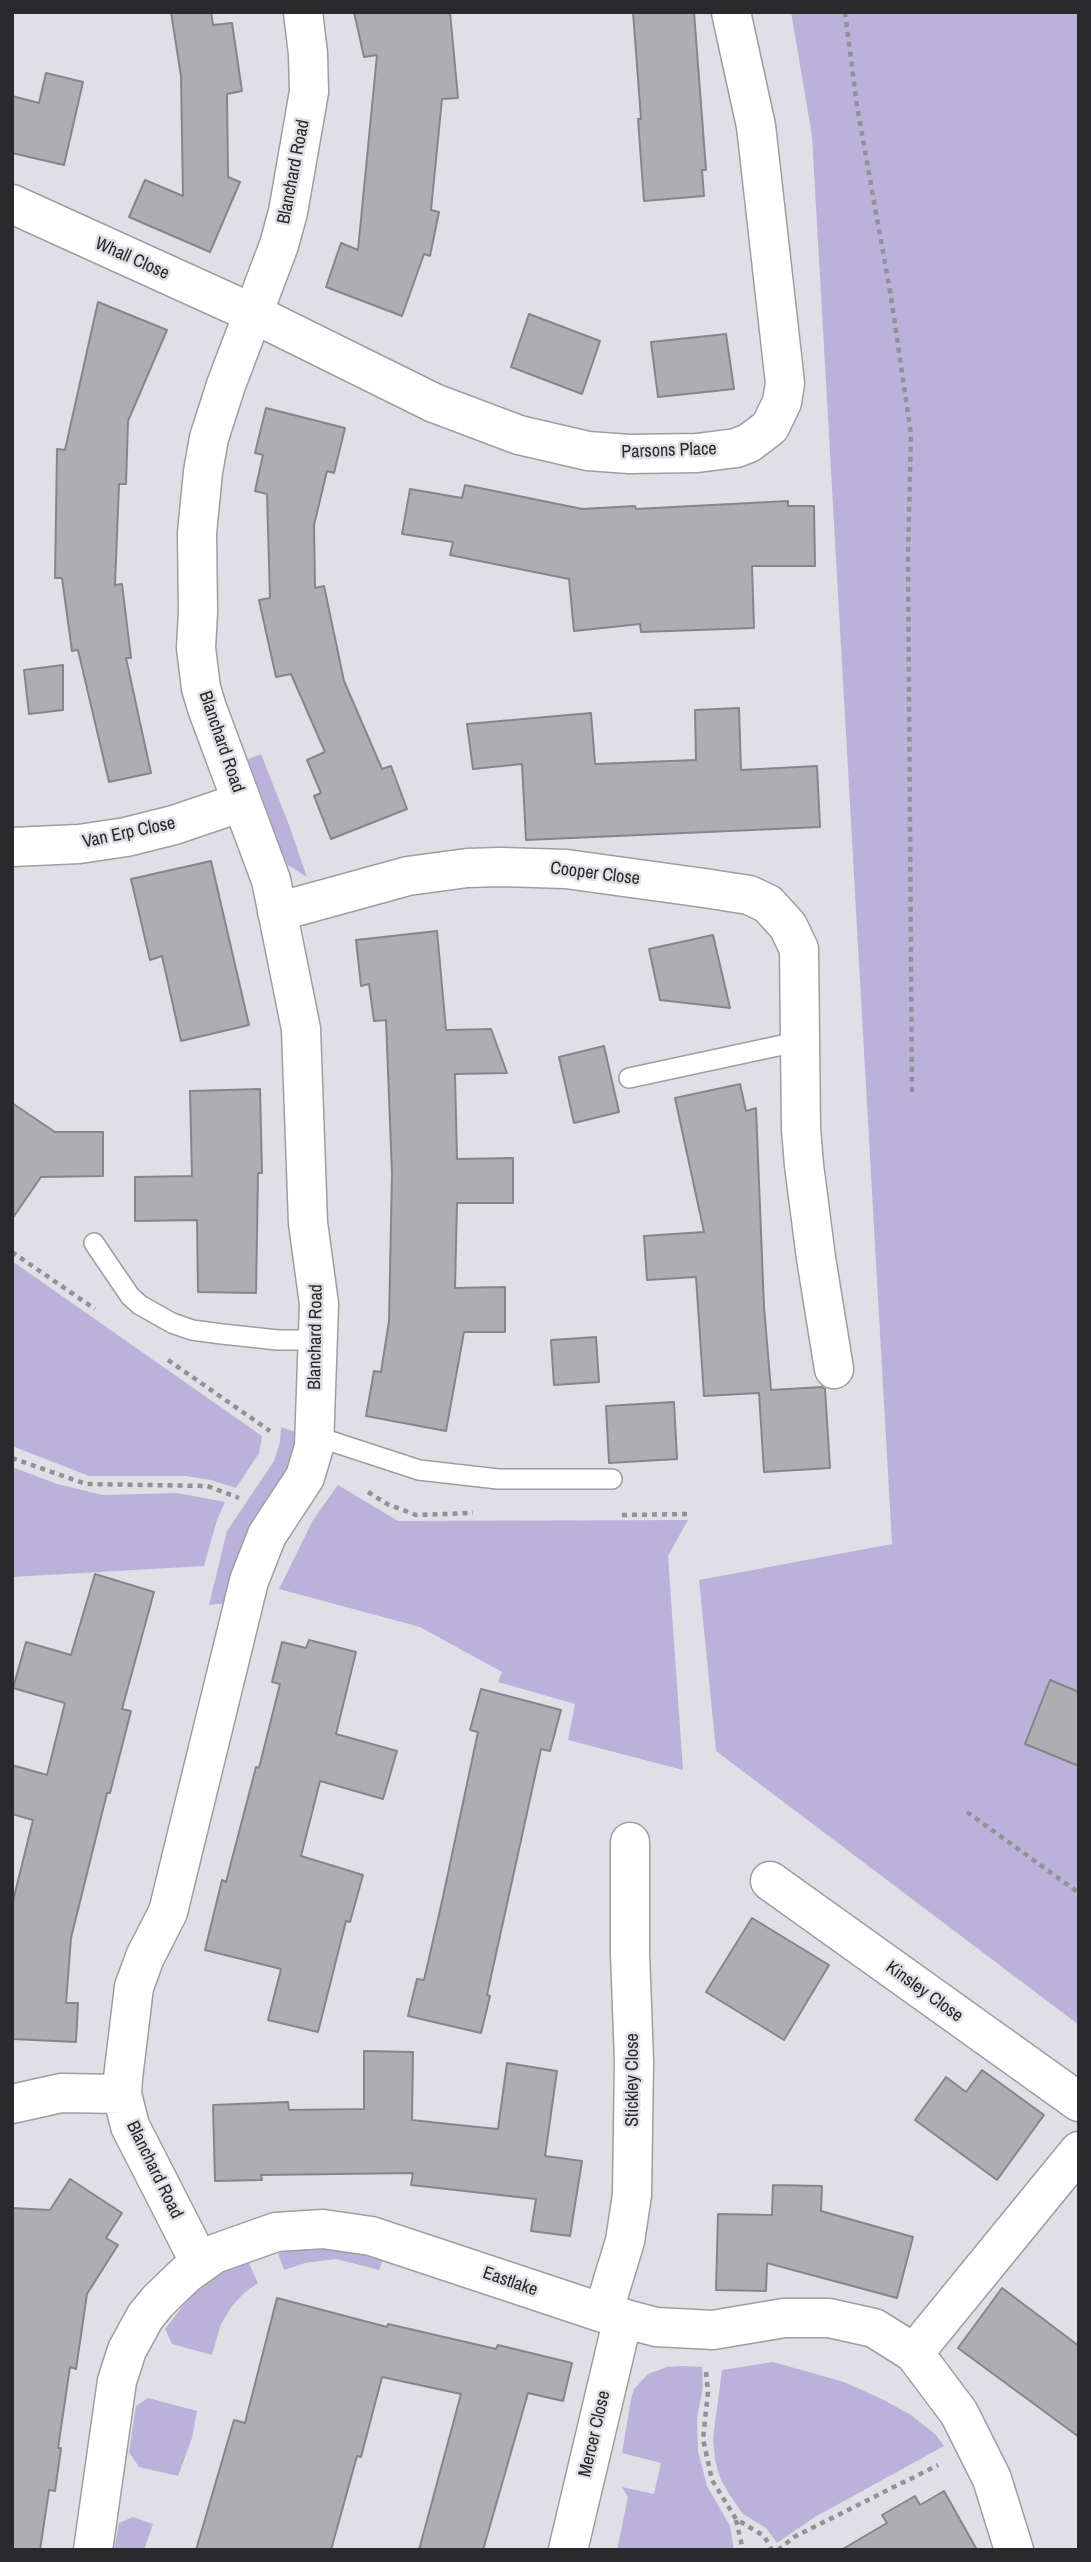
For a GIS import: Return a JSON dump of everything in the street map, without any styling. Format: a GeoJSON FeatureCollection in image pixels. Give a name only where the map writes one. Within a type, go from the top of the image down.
{"type":"FeatureCollection","features":[{"type":"Feature","properties":{"kind":"street","name":"Blanchard Road"},"geometry":{"type":"LineString","coordinates":[[200,2263],[135,2136],[122,2094],[134,1987],[137,1975],[168,1912],[249,1581],[267,1535],[305,1477],[312,1461],[315,1436],[319,1290],[308,1223],[303,1049],[298,1009],[262,852],[201,688],[196,648],[199,503],[209,438],[252,313],[279,245],[288,212],[309,92],[303,12]]}},
{"type":"Feature","properties":{"kind":"street","name":"Parsons Place"},"geometry":{"type":"LineString","coordinates":[[252,313],[435,403],[541,441],[588,450],[663,455],[718,451],[749,443],[770,427],[777,416],[785,383],[756,127],[731,12]]}},
{"type":"Feature","properties":{"kind":"street","name":"Whall Close"},"geometry":{"type":"LineString","coordinates":[[12,204],[252,313]]}},
{"type":"Feature","properties":{"kind":"street","name":"Van Erp Close"},"geometry":{"type":"LineString","coordinates":[[12,847],[79,844],[116,839],[174,825],[242,802]]}},
{"type":"Feature","properties":{"kind":"street","name":"Cooper Close"},"geometry":{"type":"LineString","coordinates":[[277,912],[408,876],[467,868],[501,867],[566,869],[749,895],[768,904],[788,926],[799,949],[801,1129],[816,1258],[834,1369]]}},
{"type":"Feature","properties":{"kind":"street","name":"Stickley Close"},"geometry":{"type":"LineString","coordinates":[[613,2316],[632,2194],[634,2061],[629,1842]]}},
{"type":"Feature","properties":{"kind":"street","name":"Kinsley Close"},"geometry":{"type":"LineString","coordinates":[[770,1881],[1079,2102]]}},
{"type":"Feature","properties":{"kind":"street"},"geometry":{"type":"LineString","coordinates":[[12,2104],[61,2093],[122,2094]]}},
{"type":"Feature","properties":{"kind":"street"},"geometry":{"type":"LineString","coordinates":[[914,2353],[1079,2151]]}},
{"type":"Feature","properties":{"kind":"street","name":"Eastlake"},"geometry":{"type":"LineString","coordinates":[[93,2550],[112,2409],[124,2357],[136,2331],[158,2301],[200,2263],[230,2247],[266,2235],[299,2229],[323,2229],[382,2240],[613,2316],[656,2327],[713,2330],[783,2318],[829,2318],[874,2328],[914,2353],[959,2413],[992,2479],[1014,2550]]}},
{"type":"Feature","properties":{"kind":"street","name":"Mercer Close"},"geometry":{"type":"LineString","coordinates":[[568,2550],[613,2316]]}},
{"type":"Feature","properties":{"kind":"lane"},"geometry":{"type":"LineString","coordinates":[[629,1077],[801,1041]]}},
{"type":"Feature","properties":{"kind":"lane"},"geometry":{"type":"LineString","coordinates":[[94,1243],[130,1296],[139,1305],[172,1323],[192,1330],[222,1334],[278,1340],[317,1340]]}},
{"type":"Feature","properties":{"kind":"lane"},"geometry":{"type":"LineString","coordinates":[[315,1436],[419,1470],[498,1479],[612,1479]]}},
{"type":"Feature","properties":{"kind":"path"},"geometry":{"type":"LineString","coordinates":[[845,12],[857,106],[891,297],[911,435],[908,568],[912,1092]]}},
{"type":"Feature","properties":{"kind":"path"},"geometry":{"type":"LineString","coordinates":[[12,1458],[86,1484],[207,1486],[240,1498],[247,1489]]}},
{"type":"Feature","properties":{"kind":"path"},"geometry":{"type":"LineString","coordinates":[[967,1812],[1079,1893]]}},
{"type":"Feature","properties":{"kind":"path"},"geometry":{"type":"LineString","coordinates":[[702,2330],[708,2392],[703,2439],[706,2459],[712,2480],[736,2519],[743,2550]]}},
{"type":"Feature","properties":{"kind":"path"},"geometry":{"type":"LineString","coordinates":[[778,2550],[794,2538],[976,2446]]}},
{"type":"Feature","properties":{"kind":"path"},"geometry":{"type":"LineString","coordinates":[[736,2519],[764,2536],[772,2550]]}},
{"type":"Feature","properties":{"kind":"shaded area"},"geometry":{"type":"Polygon","coordinates":[[[791,12],[1079,12],[1079,2025],[716,1751],[699,1580],[892,1544],[812,136],[791,12]]]}},
{"type":"Feature","properties":{"kind":"shaded area"},"geometry":{"type":"Polygon","coordinates":[[[261,754],[307,877],[288,865],[283,856],[248,759],[261,754]]]}},
{"type":"Feature","properties":{"kind":"shaded area"},"geometry":{"type":"Polygon","coordinates":[[[12,1261],[262,1436],[259,1453],[236,1488],[185,1476],[89,1476],[12,1446],[12,1261]]]}},
{"type":"Feature","properties":{"kind":"shaded area"},"geometry":{"type":"Polygon","coordinates":[[[281,1427],[296,1432],[295,1456],[227,1603],[209,1605],[227,1531],[274,1461],[281,1427]]]}},
{"type":"Feature","properties":{"kind":"shaded area"},"geometry":{"type":"Polygon","coordinates":[[[12,1467],[57,1484],[103,1495],[177,1493],[225,1502],[204,1566],[12,1577],[12,1467]]]}},
{"type":"Feature","properties":{"kind":"shaded area"},"geometry":{"type":"Polygon","coordinates":[[[338,1485],[398,1521],[688,1520],[668,1556],[683,1770],[568,1740],[575,1704],[498,1682],[502,1672],[420,1627],[279,1589],[313,1520],[338,1485]]]}},
{"type":"Feature","properties":{"kind":"shaded area"},"geometry":{"type":"Polygon","coordinates":[[[321,2247],[360,2252],[383,2259],[379,2270],[336,2259],[305,2263],[284,2270],[278,2253],[321,2247]]]}},
{"type":"Feature","properties":{"kind":"shaded area"},"geometry":{"type":"Polygon","coordinates":[[[248,2261],[258,2283],[232,2306],[221,2324],[212,2355],[172,2344],[165,2329],[191,2296],[226,2270],[248,2261]]]}},
{"type":"Feature","properties":{"kind":"shaded area"},"geometry":{"type":"Polygon","coordinates":[[[773,2362],[844,2382],[882,2399],[911,2415],[936,2435],[944,2446],[815,2517],[777,2543],[766,2528],[743,2514],[729,2494],[720,2478],[713,2438],[722,2370],[773,2362]]]}},
{"type":"Feature","properties":{"kind":"shaded area"},"geometry":{"type":"Polygon","coordinates":[[[667,2367],[702,2367],[703,2387],[697,2418],[698,2451],[707,2486],[730,2526],[734,2550],[617,2550],[628,2497],[622,2487],[654,2494],[661,2463],[622,2453],[634,2389],[648,2374],[667,2367]]]}},
{"type":"Feature","properties":{"kind":"shaded area"},"geometry":{"type":"Polygon","coordinates":[[[148,2398],[197,2411],[192,2438],[178,2476],[139,2467],[129,2452],[136,2406],[148,2398]]]}},
{"type":"Feature","properties":{"kind":"shaded area"},"geometry":{"type":"Polygon","coordinates":[[[133,2517],[153,2524],[144,2550],[114,2550],[119,2523],[133,2517]]]}},
{"type":"Feature","properties":{"kind":"building"},"geometry":{"type":"Polygon","coordinates":[[[171,12],[211,12],[213,25],[232,23],[242,91],[227,94],[228,177],[240,182],[210,252],[129,217],[145,180],[183,196],[181,76],[171,12]]]}},
{"type":"Feature","properties":{"kind":"building"},"geometry":{"type":"Polygon","coordinates":[[[354,12],[450,12],[458,98],[442,99],[431,210],[439,212],[430,256],[424,254],[402,316],[326,287],[341,243],[358,250],[377,55],[364,57],[354,12]]]}},
{"type":"Feature","properties":{"kind":"building"},"geometry":{"type":"Polygon","coordinates":[[[633,12],[694,12],[706,170],[702,170],[704,196],[644,201],[633,12]]]}},
{"type":"Feature","properties":{"kind":"building"},"geometry":{"type":"Polygon","coordinates":[[[46,73],[83,82],[64,165],[12,153],[12,96],[39,103],[46,73]]]}},
{"type":"Feature","properties":{"kind":"building"},"geometry":{"type":"Polygon","coordinates":[[[98,302],[167,330],[128,421],[126,484],[119,484],[115,585],[122,584],[131,658],[126,658],[151,773],[109,782],[78,650],[72,651],[62,578],[55,578],[57,449],[65,450],[98,302]]]}},
{"type":"Feature","properties":{"kind":"building"},"geometry":{"type":"Polygon","coordinates":[[[529,314],[600,341],[582,394],[511,367],[529,314]]]}},
{"type":"Feature","properties":{"kind":"building"},"geometry":{"type":"Polygon","coordinates":[[[726,334],[734,389],[658,397],[651,342],[726,334]]]}},
{"type":"Feature","properties":{"kind":"building"},"geometry":{"type":"Polygon","coordinates":[[[266,408],[345,428],[334,473],[327,471],[314,525],[315,588],[324,586],[344,681],[382,769],[391,766],[407,809],[331,839],[314,796],[321,793],[307,760],[325,752],[291,674],[276,677],[259,600],[270,598],[267,494],[255,491],[263,455],[255,453],[266,408]]]}},
{"type":"Feature","properties":{"kind":"building"},"geometry":{"type":"Polygon","coordinates":[[[465,485],[582,509],[788,501],[788,506],[814,506],[815,566],[752,566],[754,628],[641,632],[640,624],[574,631],[569,579],[450,555],[453,542],[402,534],[410,489],[462,498],[465,485]]]}},
{"type":"Feature","properties":{"kind":"building"},"geometry":{"type":"Polygon","coordinates":[[[63,665],[63,710],[29,714],[24,670],[63,665]]]}},
{"type":"Feature","properties":{"kind":"building"},"geometry":{"type":"Polygon","coordinates":[[[739,708],[741,770],[817,766],[820,827],[526,840],[522,764],[473,769],[467,724],[591,713],[595,764],[696,760],[695,710],[739,708]]]}},
{"type":"Feature","properties":{"kind":"building"},"geometry":{"type":"Polygon","coordinates":[[[211,861],[249,1025],[181,1041],[162,956],[150,960],[131,879],[211,861]]]}},
{"type":"Feature","properties":{"kind":"building"},"geometry":{"type":"Polygon","coordinates":[[[437,931],[446,1030],[491,1029],[507,1073],[455,1074],[457,1159],[513,1158],[513,1203],[457,1203],[455,1288],[505,1287],[505,1332],[464,1332],[446,1431],[366,1416],[374,1371],[381,1372],[389,1321],[392,1174],[386,1020],[374,1021],[369,984],[361,986],[356,940],[437,931]]]}},
{"type":"Feature","properties":{"kind":"building"},"geometry":{"type":"Polygon","coordinates":[[[713,935],[730,1008],[660,1000],[649,949],[713,935]]]}},
{"type":"Feature","properties":{"kind":"building"},"geometry":{"type":"Polygon","coordinates":[[[604,1046],[619,1112],[574,1123],[559,1057],[604,1046]]]}},
{"type":"Feature","properties":{"kind":"building"},"geometry":{"type":"Polygon","coordinates":[[[740,1084],[746,1111],[756,1108],[764,1307],[771,1390],[825,1389],[830,1468],[764,1472],[759,1393],[704,1396],[696,1277],[647,1280],[644,1236],[704,1232],[675,1098],[740,1084]]]}},
{"type":"Feature","properties":{"kind":"building"},"geometry":{"type":"Polygon","coordinates":[[[260,1089],[262,1173],[258,1173],[256,1293],[198,1292],[197,1220],[135,1221],[135,1177],[192,1176],[190,1091],[260,1089]]]}},
{"type":"Feature","properties":{"kind":"building"},"geometry":{"type":"Polygon","coordinates":[[[12,1103],[55,1132],[103,1132],[103,1176],[41,1177],[12,1219],[12,1103]]]}},
{"type":"Feature","properties":{"kind":"building"},"geometry":{"type":"Polygon","coordinates":[[[596,1337],[599,1382],[554,1385],[551,1340],[596,1337]]]}},
{"type":"Feature","properties":{"kind":"building"},"geometry":{"type":"Polygon","coordinates":[[[674,1402],[677,1459],[609,1463],[606,1406],[674,1402]]]}},
{"type":"Feature","properties":{"kind":"building"},"geometry":{"type":"Polygon","coordinates":[[[95,1574],[154,1592],[122,1709],[131,1711],[110,1793],[107,1793],[71,1938],[66,2003],[78,2003],[76,2042],[12,2039],[12,1905],[33,1820],[12,1814],[12,1765],[47,1775],[65,1703],[13,1688],[26,1642],[71,1655],[95,1574]]]}},
{"type":"Feature","properties":{"kind":"building"},"geometry":{"type":"Polygon","coordinates":[[[309,1640],[356,1652],[336,1734],[397,1751],[383,1799],[320,1781],[301,1856],[363,1875],[350,1922],[346,1921],[318,2032],[268,2020],[281,1969],[205,1950],[222,1880],[226,1882],[280,1684],[272,1682],[282,1642],[306,1648],[309,1640]]]}},
{"type":"Feature","properties":{"kind":"building"},"geometry":{"type":"Polygon","coordinates":[[[1050,1680],[1079,1692],[1079,1766],[1025,1744],[1050,1680]]]}},
{"type":"Feature","properties":{"kind":"building"},"geometry":{"type":"Polygon","coordinates":[[[481,1689],[561,1710],[550,1751],[541,1749],[481,2033],[408,2016],[417,1979],[424,1980],[443,1897],[478,1732],[470,1730],[481,1689]]]}},
{"type":"Feature","properties":{"kind":"building"},"geometry":{"type":"Polygon","coordinates":[[[752,1918],[829,1965],[784,2040],[706,1992],[752,1918]]]}},
{"type":"Feature","properties":{"kind":"building"},"geometry":{"type":"Polygon","coordinates":[[[364,2051],[413,2052],[412,2120],[458,2125],[498,2129],[507,2063],[557,2071],[545,2156],[582,2161],[570,2236],[531,2231],[536,2199],[411,2185],[413,2173],[261,2175],[262,2180],[215,2181],[213,2105],[288,2102],[289,2110],[364,2109],[364,2051]]]}},
{"type":"Feature","properties":{"kind":"building"},"geometry":{"type":"Polygon","coordinates":[[[982,2070],[1044,2115],[997,2180],[915,2120],[946,2077],[966,2092],[982,2070]]]}},
{"type":"Feature","properties":{"kind":"building"},"geometry":{"type":"Polygon","coordinates":[[[70,2179],[122,2213],[106,2238],[118,2245],[87,2294],[76,2369],[70,2367],[58,2448],[61,2448],[55,2491],[49,2490],[40,2550],[12,2550],[12,2208],[50,2210],[70,2179]]]}},
{"type":"Feature","properties":{"kind":"building"},"geometry":{"type":"Polygon","coordinates":[[[773,2185],[822,2186],[821,2211],[913,2237],[897,2298],[767,2263],[766,2291],[716,2290],[718,2214],[772,2215],[773,2185]]]}},
{"type":"Feature","properties":{"kind":"building"},"geometry":{"type":"Polygon","coordinates":[[[1002,2288],[1079,2346],[1079,2437],[958,2348],[1002,2288]]]}},
{"type":"Feature","properties":{"kind":"building"},"geometry":{"type":"Polygon","coordinates":[[[277,2298],[387,2327],[388,2324],[496,2349],[498,2345],[572,2363],[563,2401],[528,2393],[483,2550],[419,2550],[461,2394],[382,2377],[361,2457],[357,2456],[331,2550],[196,2550],[234,2420],[245,2423],[277,2298]]]}},
{"type":"Feature","properties":{"kind":"building"},"geometry":{"type":"Polygon","coordinates":[[[944,2491],[977,2550],[841,2550],[887,2523],[882,2515],[915,2496],[920,2505],[944,2491]]]}}]}
